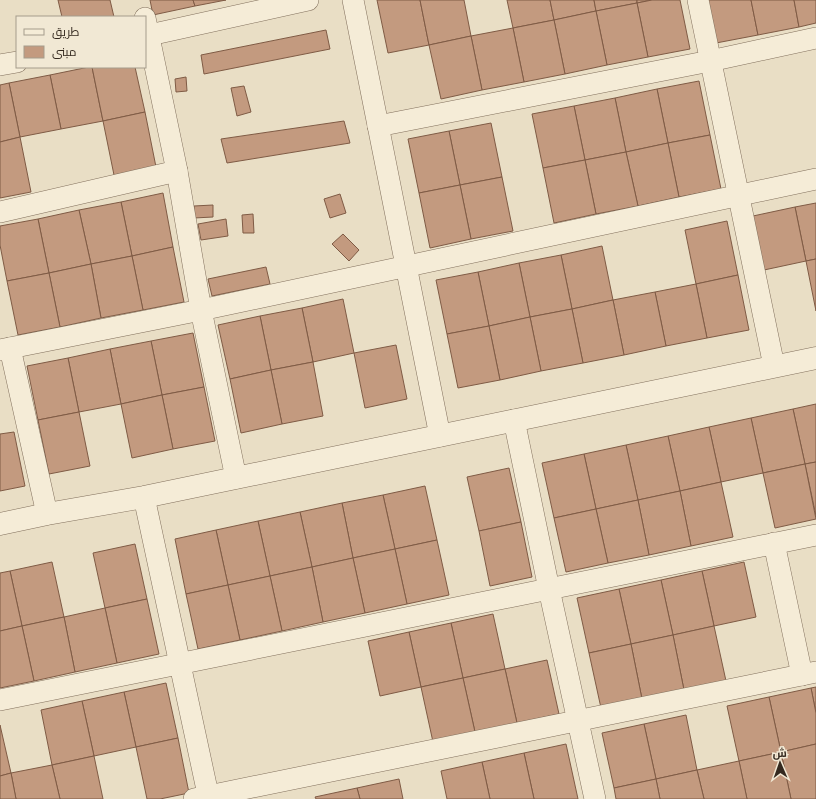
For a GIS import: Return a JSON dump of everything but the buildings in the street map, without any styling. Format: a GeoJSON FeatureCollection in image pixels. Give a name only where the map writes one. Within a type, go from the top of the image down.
{"type":"FeatureCollection","features":[{"type":"Feature","properties":{"kind":"street"},"geometry":{"type":"LineString","coordinates":[[141,0],[144,16]]}},
{"type":"Feature","properties":{"kind":"street"},"geometry":{"type":"LineString","coordinates":[[236,478],[201,310],[177,171],[146,26],[308,0]]}},
{"type":"Feature","properties":{"kind":"street"},"geometry":{"type":"LineString","coordinates":[[353,0],[440,436]]}},
{"type":"Feature","properties":{"kind":"street"},"geometry":{"type":"LineString","coordinates":[[698,0],[774,366]]}},
{"type":"Feature","properties":{"kind":"street"},"geometry":{"type":"LineString","coordinates":[[378,126],[710,61],[816,38]]}},
{"type":"Feature","properties":{"kind":"street"},"geometry":{"type":"LineString","coordinates":[[0,65],[16,62]]}},
{"type":"Feature","properties":{"kind":"street"},"geometry":{"type":"LineString","coordinates":[[0,212],[177,171]]}},
{"type":"Feature","properties":{"kind":"street"},"geometry":{"type":"LineString","coordinates":[[47,514],[5,349],[201,310],[816,179]]}},
{"type":"Feature","properties":{"kind":"street"},"geometry":{"type":"LineString","coordinates":[[0,524],[144,497],[816,358]]}},
{"type":"Feature","properties":{"kind":"street"},"geometry":{"type":"LineString","coordinates":[[514,420],[549,589],[596,799]]}},
{"type":"Feature","properties":{"kind":"street"},"geometry":{"type":"LineString","coordinates":[[144,497],[180,664],[204,798],[809,674],[774,543]]}},
{"type":"Feature","properties":{"kind":"street"},"geometry":{"type":"LineString","coordinates":[[0,700],[816,535]]}}]}
